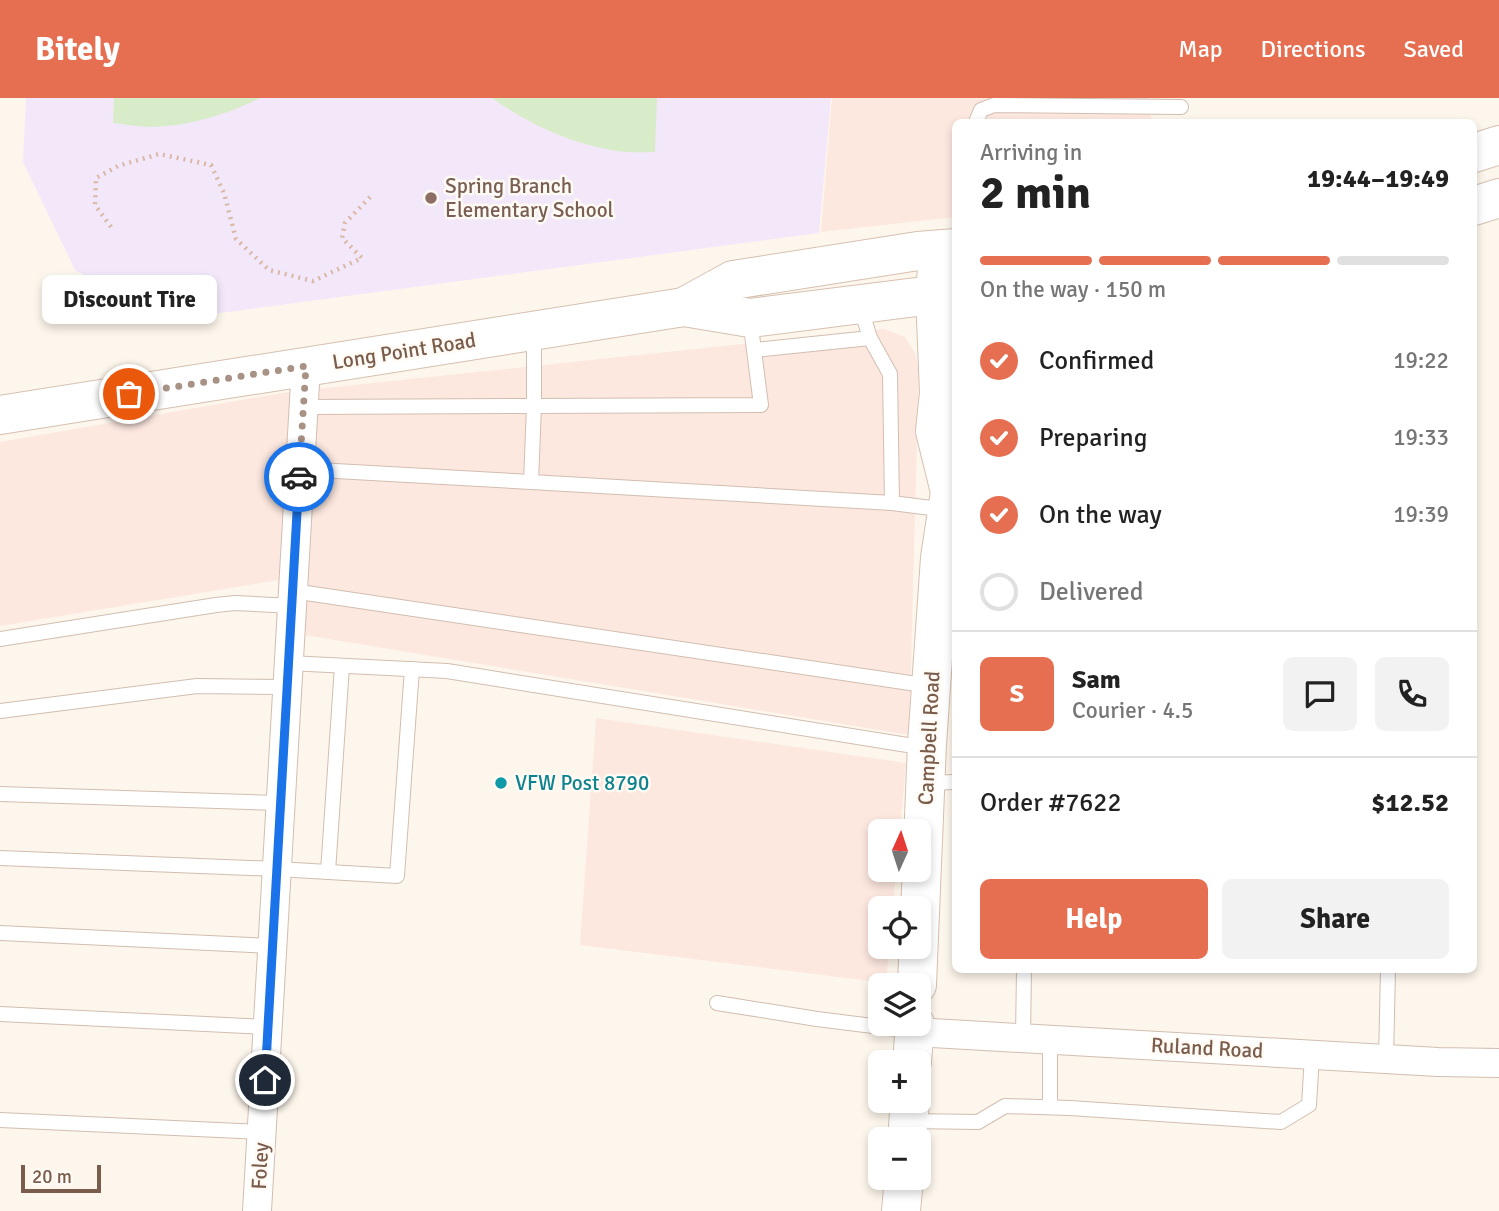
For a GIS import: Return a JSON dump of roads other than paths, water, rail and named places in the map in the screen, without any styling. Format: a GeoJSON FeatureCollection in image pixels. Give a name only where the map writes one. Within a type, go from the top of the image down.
{"type":"FeatureCollection","features":[{"type":"Feature","properties":{"kind":"main road"},"geometry":{"type":"LineString","coordinates":[[1477,152],[1499,145]]}},
{"type":"Feature","properties":{"kind":"main road"},"geometry":{"type":"LineString","coordinates":[[1477,205],[1499,198]]}},
{"type":"Feature","properties":{"kind":"main road","name":"Campbell Road"},"geometry":{"type":"LineString","coordinates":[[918,973],[936,771],[931,687],[948,563],[951,495],[935,431],[947,249]]}},
{"type":"Feature","properties":{"kind":"main road","name":"Long Point Road"},"geometry":{"type":"LineString","coordinates":[[0,415],[684,307],[733,280],[947,249]]}},
{"type":"Feature","properties":{"kind":"main road","name":"Long Point Road"},"geometry":{"type":"LineString","coordinates":[[684,307],[752,334],[865,321],[945,293]]}},
{"type":"Feature","properties":{"kind":"main road"},"geometry":{"type":"LineString","coordinates":[[901,1211],[903,1190]]}},
{"type":"Feature","properties":{"kind":"street","name":"Foley"},"geometry":{"type":"LineString","coordinates":[[257,1211],[306,366]]}},
{"type":"Feature","properties":{"kind":"street","name":"Ruland Road"},"geometry":{"type":"LineString","coordinates":[[914,1039],[1037,1038],[1437,1062],[1499,1063]]}},
{"type":"Feature","properties":{"kind":"lane"},"geometry":{"type":"LineString","coordinates":[[977,119],[981,110],[994,105],[1181,107]]}},
{"type":"Feature","properties":{"kind":"lane"},"geometry":{"type":"LineString","coordinates":[[865,321],[890,374],[892,503]]}},
{"type":"Feature","properties":{"kind":"lane"},"geometry":{"type":"LineString","coordinates":[[531,482],[534,331]]}},
{"type":"Feature","properties":{"kind":"lane"},"geometry":{"type":"LineString","coordinates":[[303,407],[761,405],[752,334]]}},
{"type":"Feature","properties":{"kind":"lane"},"geometry":{"type":"LineString","coordinates":[[300,469],[892,503],[951,495]]}},
{"type":"Feature","properties":{"kind":"lane"},"geometry":{"type":"LineString","coordinates":[[0,639],[216,605],[293,598],[931,687]]}},
{"type":"Feature","properties":{"kind":"lane"},"geometry":{"type":"LineString","coordinates":[[328,872],[342,666]]}},
{"type":"Feature","properties":{"kind":"lane"},"geometry":{"type":"LineString","coordinates":[[0,711],[342,666],[447,671],[936,771]]}},
{"type":"Feature","properties":{"kind":"lane"},"geometry":{"type":"LineString","coordinates":[[0,859],[397,876],[412,669]]}},
{"type":"Feature","properties":{"kind":"lane"},"geometry":{"type":"LineString","coordinates":[[0,794],[281,803]]}},
{"type":"Feature","properties":{"kind":"lane"},"geometry":{"type":"LineString","coordinates":[[0,933],[272,946]]}},
{"type":"Feature","properties":{"kind":"lane"},"geometry":{"type":"LineString","coordinates":[[1025,973],[1050,1107]]}},
{"type":"Feature","properties":{"kind":"lane"},"geometry":{"type":"LineString","coordinates":[[1386,1059],[1388,973]]}},
{"type":"Feature","properties":{"kind":"lane"},"geometry":{"type":"LineString","coordinates":[[717,1003],[817,1019],[914,1039]]}},
{"type":"Feature","properties":{"kind":"lane"},"geometry":{"type":"LineString","coordinates":[[0,1014],[268,1027]]}},
{"type":"Feature","properties":{"kind":"lane"},"geometry":{"type":"LineString","coordinates":[[908,1120],[978,1122],[1005,1106],[1281,1122],[1309,1105],[1312,1055]]}},
{"type":"Feature","properties":{"kind":"lane"},"geometry":{"type":"LineString","coordinates":[[0,1120],[262,1132]]}},
{"type":"Feature","properties":{"kind":"place","name":"Spring Branch Elementary School"},"geometry":{"type":"Point","coordinates":[431,198]}},
{"type":"Feature","properties":{"kind":"place","name":"Discount Tire"},"geometry":{"type":"Point","coordinates":[129,394]}},
{"type":"Feature","properties":{"kind":"place","name":"VFW Post 8790"},"geometry":{"type":"Point","coordinates":[501,783]}}]}
